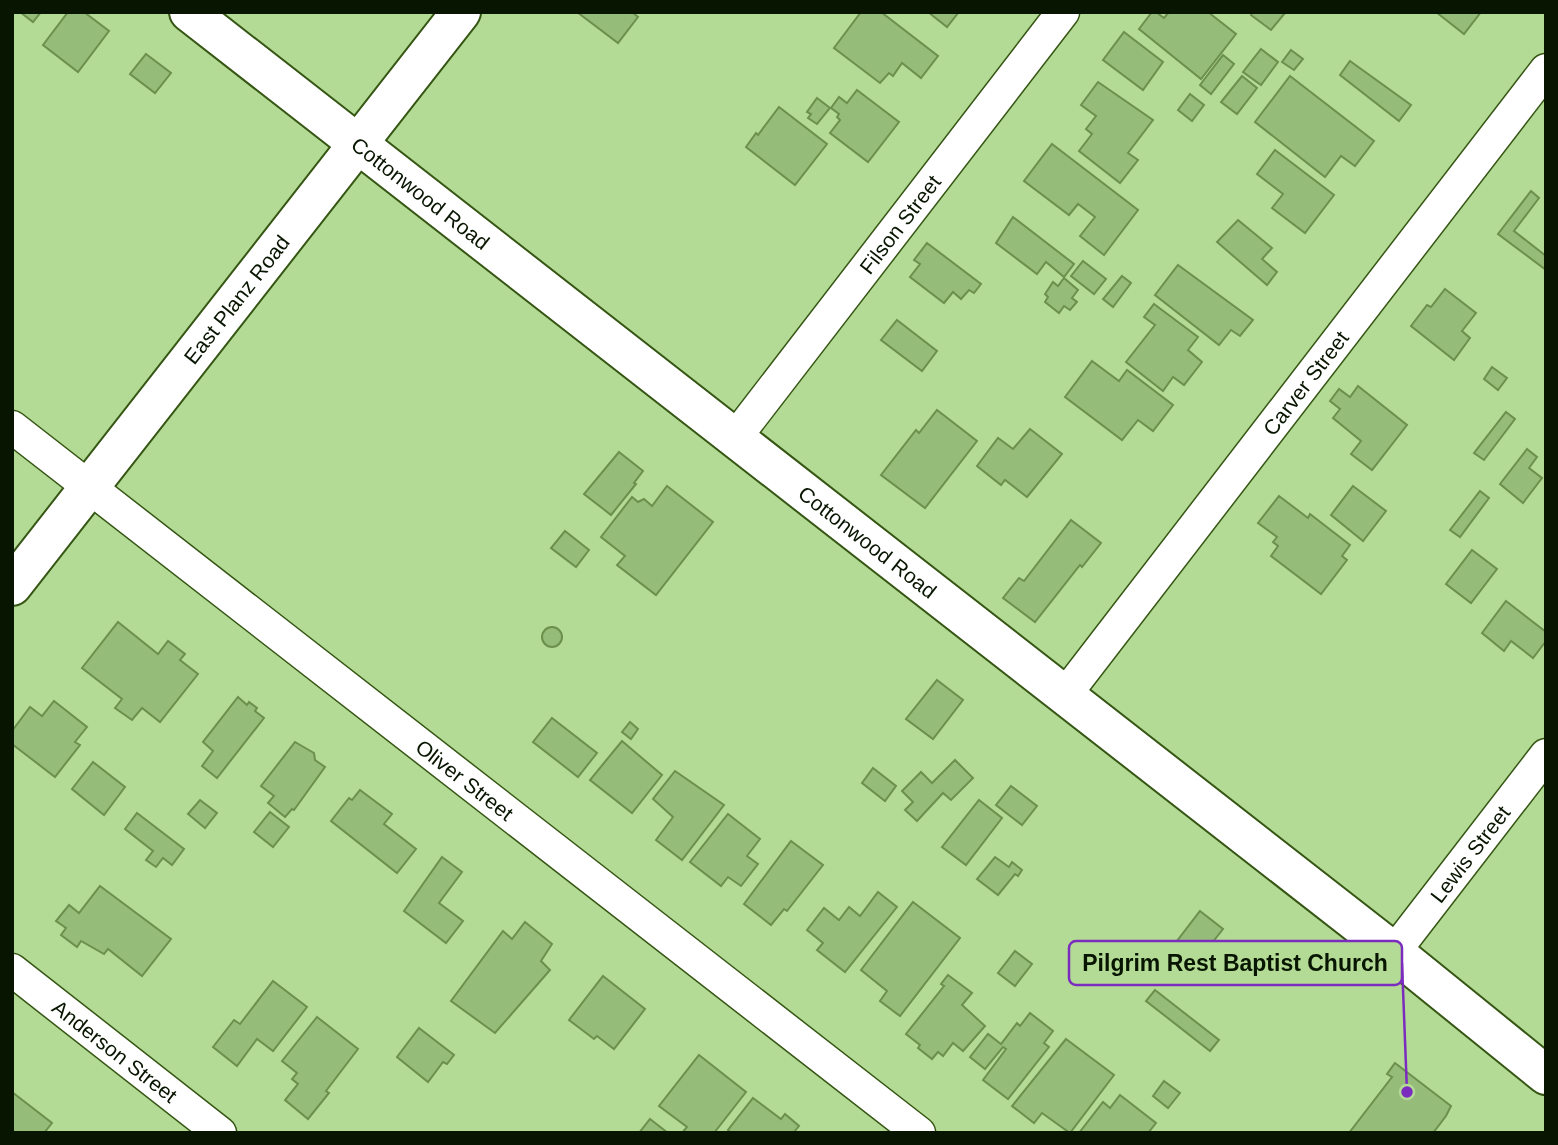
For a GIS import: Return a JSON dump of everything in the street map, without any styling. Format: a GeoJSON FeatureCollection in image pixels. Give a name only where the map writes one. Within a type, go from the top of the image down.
{"type":"FeatureCollection","features":[{"type":"Feature","properties":{"kind":"street","name":"Cottonwood Road"},"geometry":{"type":"LineString","coordinates":[[189,12],[1394,952],[1546,1075]]}},
{"type":"Feature","properties":{"kind":"street","name":"East Planz Road"},"geometry":{"type":"LineString","coordinates":[[12,586],[461,12]]}},
{"type":"Feature","properties":{"kind":"street","name":"Filson Street"},"geometry":{"type":"LineString","coordinates":[[736,438],[1063,12]]}},
{"type":"Feature","properties":{"kind":"street","name":"Carver Street"},"geometry":{"type":"LineString","coordinates":[[1065,695],[1546,70]]}},
{"type":"Feature","properties":{"kind":"street","name":"Oliver Street"},"geometry":{"type":"LineString","coordinates":[[12,426],[919,1133]]}},
{"type":"Feature","properties":{"kind":"street","name":"Lewis Street"},"geometry":{"type":"LineString","coordinates":[[1394,952],[1546,755]]}},
{"type":"Feature","properties":{"kind":"street","name":"Anderson Street"},"geometry":{"type":"LineString","coordinates":[[12,970],[220,1133]]}},
{"type":"Feature","properties":{"kind":"building"},"geometry":{"type":"Polygon","coordinates":[[[20,12],[41,12],[33,22],[20,12]]]}},
{"type":"Feature","properties":{"kind":"building"},"geometry":{"type":"Polygon","coordinates":[[[68,12],[84,12],[109,31],[78,72],[43,45],[68,12]]]}},
{"type":"Feature","properties":{"kind":"building"},"geometry":{"type":"Polygon","coordinates":[[[577,12],[632,12],[638,17],[618,43],[577,12]]]}},
{"type":"Feature","properties":{"kind":"building"},"geometry":{"type":"Polygon","coordinates":[[[861,12],[881,12],[938,56],[921,78],[902,63],[893,76],[889,73],[880,83],[834,48],[861,12]]]}},
{"type":"Feature","properties":{"kind":"building"},"geometry":{"type":"Polygon","coordinates":[[[928,12],[957,12],[958,13],[947,27],[928,12]]]}},
{"type":"Feature","properties":{"kind":"building"},"geometry":{"type":"Polygon","coordinates":[[[1152,12],[1164,18],[1169,12],[1208,12],[1236,34],[1201,79],[1139,29],[1152,12]]]}},
{"type":"Feature","properties":{"kind":"building"},"geometry":{"type":"Polygon","coordinates":[[[1253,12],[1285,13],[1271,30],[1251,15],[1253,12]]]}},
{"type":"Feature","properties":{"kind":"building"},"geometry":{"type":"Polygon","coordinates":[[[1436,12],[1481,12],[1464,34],[1436,12]]]}},
{"type":"Feature","properties":{"kind":"building"},"geometry":{"type":"Polygon","coordinates":[[[1124,32],[1163,62],[1143,90],[1103,60],[1124,32]]]}},
{"type":"Feature","properties":{"kind":"building"},"geometry":{"type":"Polygon","coordinates":[[[1261,49],[1278,62],[1261,85],[1243,72],[1261,49]]]}},
{"type":"Feature","properties":{"kind":"building"},"geometry":{"type":"Polygon","coordinates":[[[1291,50],[1303,59],[1294,70],[1282,62],[1291,50]]]}},
{"type":"Feature","properties":{"kind":"building"},"geometry":{"type":"Polygon","coordinates":[[[146,54],[171,73],[155,93],[130,74],[146,54]]]}},
{"type":"Feature","properties":{"kind":"building"},"geometry":{"type":"Polygon","coordinates":[[[1223,55],[1234,64],[1211,94],[1200,85],[1223,55]]]}},
{"type":"Feature","properties":{"kind":"building"},"geometry":{"type":"Polygon","coordinates":[[[1350,61],[1411,105],[1399,121],[1340,75],[1350,61]]]}},
{"type":"Feature","properties":{"kind":"building"},"geometry":{"type":"Polygon","coordinates":[[[1242,76],[1257,88],[1237,114],[1221,102],[1242,76]]]}},
{"type":"Feature","properties":{"kind":"building"},"geometry":{"type":"Polygon","coordinates":[[[1290,76],[1374,141],[1355,166],[1341,156],[1325,177],[1255,122],[1290,76]]]}},
{"type":"Feature","properties":{"kind":"building"},"geometry":{"type":"Polygon","coordinates":[[[1098,82],[1153,120],[1128,153],[1138,160],[1120,183],[1079,151],[1092,134],[1086,129],[1096,116],[1081,105],[1098,82]]]}},
{"type":"Feature","properties":{"kind":"building"},"geometry":{"type":"Polygon","coordinates":[[[857,90],[899,122],[868,162],[830,133],[840,120],[837,117],[839,114],[831,108],[839,97],[847,103],[857,90]]]}},
{"type":"Feature","properties":{"kind":"building"},"geometry":{"type":"Polygon","coordinates":[[[1190,94],[1204,105],[1192,121],[1178,110],[1190,94]]]}},
{"type":"Feature","properties":{"kind":"building"},"geometry":{"type":"Polygon","coordinates":[[[817,98],[830,108],[817,124],[808,118],[811,114],[807,112],[817,98]]]}},
{"type":"Feature","properties":{"kind":"building"},"geometry":{"type":"Polygon","coordinates":[[[779,107],[827,144],[795,185],[746,147],[779,107]]]}},
{"type":"Feature","properties":{"kind":"building"},"geometry":{"type":"Polygon","coordinates":[[[1052,144],[1138,210],[1104,255],[1080,236],[1095,217],[1078,204],[1069,215],[1024,181],[1052,144]]]}},
{"type":"Feature","properties":{"kind":"building"},"geometry":{"type":"Polygon","coordinates":[[[1275,150],[1334,195],[1305,233],[1272,208],[1283,194],[1257,174],[1275,150]]]}},
{"type":"Feature","properties":{"kind":"building"},"geometry":{"type":"Polygon","coordinates":[[[1531,191],[1539,198],[1514,231],[1546,256],[1546,270],[1498,234],[1531,191]]]}},
{"type":"Feature","properties":{"kind":"building"},"geometry":{"type":"Polygon","coordinates":[[[1013,217],[1074,264],[1064,277],[1046,262],[1037,274],[996,243],[1013,217]]]}},
{"type":"Feature","properties":{"kind":"building"},"geometry":{"type":"Polygon","coordinates":[[[1238,220],[1272,248],[1262,259],[1277,272],[1267,285],[1217,242],[1238,220]]]}},
{"type":"Feature","properties":{"kind":"building"},"geometry":{"type":"Polygon","coordinates":[[[927,243],[981,284],[974,293],[969,290],[961,299],[953,292],[944,303],[910,277],[920,264],[914,260],[927,243]]]}},
{"type":"Feature","properties":{"kind":"building"},"geometry":{"type":"Polygon","coordinates":[[[1083,261],[1106,279],[1094,294],[1071,276],[1083,261]]]}},
{"type":"Feature","properties":{"kind":"building"},"geometry":{"type":"Polygon","coordinates":[[[1178,265],[1253,320],[1240,336],[1231,330],[1219,345],[1155,295],[1178,265]]]}},
{"type":"Feature","properties":{"kind":"building"},"geometry":{"type":"Polygon","coordinates":[[[1122,276],[1131,283],[1113,307],[1103,299],[1122,276]]]}},
{"type":"Feature","properties":{"kind":"building"},"geometry":{"type":"Polygon","coordinates":[[[1064,278],[1078,290],[1072,298],[1077,302],[1070,310],[1064,306],[1059,313],[1045,302],[1048,297],[1045,294],[1053,282],[1058,286],[1064,278]]]}},
{"type":"Feature","properties":{"kind":"building"},"geometry":{"type":"Polygon","coordinates":[[[1445,289],[1476,313],[1462,331],[1470,338],[1454,360],[1411,326],[1427,305],[1431,307],[1445,289]]]}},
{"type":"Feature","properties":{"kind":"building"},"geometry":{"type":"Polygon","coordinates":[[[1154,304],[1198,337],[1188,350],[1202,362],[1184,385],[1173,377],[1163,391],[1126,362],[1155,325],[1144,317],[1154,304]]]}},
{"type":"Feature","properties":{"kind":"building"},"geometry":{"type":"Polygon","coordinates":[[[897,320],[937,351],[922,371],[881,340],[897,320]]]}},
{"type":"Feature","properties":{"kind":"building"},"geometry":{"type":"Polygon","coordinates":[[[1092,361],[1119,381],[1127,370],[1173,405],[1153,431],[1138,420],[1122,440],[1065,397],[1092,361]]]}},
{"type":"Feature","properties":{"kind":"building"},"geometry":{"type":"Polygon","coordinates":[[[1492,367],[1507,378],[1498,390],[1484,379],[1492,367]]]}},
{"type":"Feature","properties":{"kind":"building"},"geometry":{"type":"Polygon","coordinates":[[[1358,386],[1407,425],[1372,470],[1351,454],[1361,441],[1333,418],[1340,409],[1330,401],[1339,389],[1350,397],[1358,386]]]}},
{"type":"Feature","properties":{"kind":"building"},"geometry":{"type":"Polygon","coordinates":[[[937,410],[977,441],[925,508],[881,475],[916,430],[919,433],[937,410]]]}},
{"type":"Feature","properties":{"kind":"building"},"geometry":{"type":"Polygon","coordinates":[[[1506,412],[1515,419],[1484,460],[1474,453],[1506,412]]]}},
{"type":"Feature","properties":{"kind":"building"},"geometry":{"type":"Polygon","coordinates":[[[1030,429],[1062,454],[1027,497],[1005,480],[1001,485],[977,466],[998,438],[1013,449],[1030,429]]]}},
{"type":"Feature","properties":{"kind":"building"},"geometry":{"type":"Polygon","coordinates":[[[1527,449],[1537,457],[1529,468],[1542,478],[1523,503],[1500,484],[1527,449]]]}},
{"type":"Feature","properties":{"kind":"building"},"geometry":{"type":"Polygon","coordinates":[[[619,452],[643,471],[611,515],[584,494],[619,452]]]}},
{"type":"Feature","properties":{"kind":"building"},"geometry":{"type":"Polygon","coordinates":[[[667,486],[713,522],[656,595],[617,565],[625,556],[601,537],[632,497],[638,502],[644,499],[652,506],[667,486]]]}},
{"type":"Feature","properties":{"kind":"building"},"geometry":{"type":"Polygon","coordinates":[[[1353,486],[1386,511],[1363,541],[1331,515],[1353,486]]]}},
{"type":"Feature","properties":{"kind":"building"},"geometry":{"type":"Polygon","coordinates":[[[1480,491],[1489,498],[1460,537],[1450,530],[1480,491]]]}},
{"type":"Feature","properties":{"kind":"building"},"geometry":{"type":"Polygon","coordinates":[[[1279,496],[1308,518],[1310,514],[1350,545],[1342,556],[1347,560],[1321,594],[1271,556],[1278,546],[1273,542],[1277,537],[1258,523],[1279,496]]]}},
{"type":"Feature","properties":{"kind":"building"},"geometry":{"type":"Polygon","coordinates":[[[1071,520],[1101,543],[1035,622],[1003,598],[1019,578],[1024,581],[1071,520]]]}},
{"type":"Feature","properties":{"kind":"building"},"geometry":{"type":"Polygon","coordinates":[[[565,531],[589,550],[576,567],[551,548],[565,531]]]}},
{"type":"Feature","properties":{"kind":"building"},"geometry":{"type":"Polygon","coordinates":[[[1472,550],[1497,569],[1471,603],[1446,584],[1472,550]]]}},
{"type":"Feature","properties":{"kind":"building"},"geometry":{"type":"Polygon","coordinates":[[[1506,601],[1546,632],[1546,641],[1533,658],[1511,641],[1504,651],[1482,633],[1506,601]]]}},
{"type":"Feature","properties":{"kind":"building"},"geometry":{"type":"Polygon","coordinates":[[[118,622],[158,654],[168,641],[185,654],[180,660],[198,674],[160,722],[142,708],[132,720],[115,708],[122,699],[82,668],[118,622]]]}},
{"type":"Feature","properties":{"kind":"building"},"geometry":{"type":"Polygon","coordinates":[[[552,627],[559,630],[562,637],[559,644],[552,647],[545,644],[542,637],[545,630],[552,627]]]}},
{"type":"Feature","properties":{"kind":"building"},"geometry":{"type":"Polygon","coordinates":[[[937,680],[963,700],[933,739],[906,719],[937,680]]]}},
{"type":"Feature","properties":{"kind":"building"},"geometry":{"type":"Polygon","coordinates":[[[238,697],[247,705],[249,702],[257,708],[255,711],[264,718],[217,778],[202,766],[213,751],[203,742],[238,697]]]}},
{"type":"Feature","properties":{"kind":"building"},"geometry":{"type":"Polygon","coordinates":[[[54,701],[87,727],[75,742],[80,745],[55,777],[12,744],[12,731],[30,707],[42,716],[54,701]]]}},
{"type":"Feature","properties":{"kind":"building"},"geometry":{"type":"Polygon","coordinates":[[[552,718],[597,753],[578,777],[533,742],[552,718]]]}},
{"type":"Feature","properties":{"kind":"building"},"geometry":{"type":"Polygon","coordinates":[[[630,722],[638,729],[631,739],[622,732],[630,722]]]}},
{"type":"Feature","properties":{"kind":"building"},"geometry":{"type":"Polygon","coordinates":[[[622,741],[662,775],[632,813],[590,780],[622,741]]]}},
{"type":"Feature","properties":{"kind":"building"},"geometry":{"type":"Polygon","coordinates":[[[295,742],[314,753],[315,760],[325,767],[294,810],[285,817],[268,803],[274,796],[261,786],[295,742]]]}},
{"type":"Feature","properties":{"kind":"building"},"geometry":{"type":"Polygon","coordinates":[[[955,760],[973,778],[951,800],[943,793],[917,821],[905,810],[913,802],[902,791],[921,772],[932,783],[955,760]]]}},
{"type":"Feature","properties":{"kind":"building"},"geometry":{"type":"Polygon","coordinates":[[[93,762],[125,787],[104,815],[72,789],[93,762]]]}},
{"type":"Feature","properties":{"kind":"building"},"geometry":{"type":"Polygon","coordinates":[[[873,768],[896,786],[885,801],[862,783],[873,768]]]}},
{"type":"Feature","properties":{"kind":"building"},"geometry":{"type":"Polygon","coordinates":[[[675,771],[724,805],[682,860],[656,840],[673,817],[653,799],[675,771]]]}},
{"type":"Feature","properties":{"kind":"building"},"geometry":{"type":"Polygon","coordinates":[[[1011,786],[1037,806],[1022,825],[996,805],[1011,786]]]}},
{"type":"Feature","properties":{"kind":"building"},"geometry":{"type":"Polygon","coordinates":[[[360,790],[392,814],[384,824],[416,849],[397,873],[331,821],[349,798],[352,800],[360,790]]]}},
{"type":"Feature","properties":{"kind":"building"},"geometry":{"type":"Polygon","coordinates":[[[200,800],[217,813],[205,828],[188,814],[200,800]]]}},
{"type":"Feature","properties":{"kind":"building"},"geometry":{"type":"Polygon","coordinates":[[[979,800],[1002,818],[966,865],[942,847],[979,800]]]}},
{"type":"Feature","properties":{"kind":"building"},"geometry":{"type":"Polygon","coordinates":[[[270,812],[289,827],[273,847],[254,832],[270,812]]]}},
{"type":"Feature","properties":{"kind":"building"},"geometry":{"type":"Polygon","coordinates":[[[137,813],[184,849],[172,865],[163,858],[156,867],[146,860],[153,851],[125,829],[137,813]]]}},
{"type":"Feature","properties":{"kind":"building"},"geometry":{"type":"Polygon","coordinates":[[[728,814],[760,839],[747,856],[758,864],[741,886],[728,877],[721,886],[690,862],[728,814]]]}},
{"type":"Feature","properties":{"kind":"building"},"geometry":{"type":"Polygon","coordinates":[[[791,841],[823,865],[787,911],[784,909],[771,925],[744,904],[791,841]]]}},
{"type":"Feature","properties":{"kind":"building"},"geometry":{"type":"Polygon","coordinates":[[[442,857],[462,872],[439,903],[463,921],[446,943],[404,911],[442,857]]]}},
{"type":"Feature","properties":{"kind":"building"},"geometry":{"type":"Polygon","coordinates":[[[995,857],[1009,867],[1012,862],[1022,870],[1018,876],[1015,874],[998,895],[977,879],[995,857]]]}},
{"type":"Feature","properties":{"kind":"building"},"geometry":{"type":"Polygon","coordinates":[[[100,886],[171,939],[142,976],[108,949],[104,954],[81,941],[77,947],[61,935],[66,928],[56,921],[69,905],[79,913],[100,886]]]}},
{"type":"Feature","properties":{"kind":"building"},"geometry":{"type":"Polygon","coordinates":[[[878,892],[897,907],[845,972],[817,950],[823,943],[807,930],[824,908],[839,920],[849,907],[860,916],[878,892]]]}},
{"type":"Feature","properties":{"kind":"building"},"geometry":{"type":"Polygon","coordinates":[[[913,902],[960,938],[900,1016],[880,1001],[887,991],[861,970],[913,902]]]}},
{"type":"Feature","properties":{"kind":"building"},"geometry":{"type":"Polygon","coordinates":[[[1200,911],[1223,929],[1182,981],[1160,963],[1200,911]]]}},
{"type":"Feature","properties":{"kind":"building"},"geometry":{"type":"Polygon","coordinates":[[[525,922],[552,944],[541,961],[550,970],[495,1033],[451,1001],[503,931],[512,939],[525,922]]]}},
{"type":"Feature","properties":{"kind":"building"},"geometry":{"type":"Polygon","coordinates":[[[1015,951],[1032,964],[1015,986],[998,973],[1015,951]]]}},
{"type":"Feature","properties":{"kind":"building"},"geometry":{"type":"Polygon","coordinates":[[[948,975],[972,993],[962,1005],[985,1026],[963,1051],[953,1043],[943,1056],[938,1052],[932,1059],[906,1034],[944,986],[941,984],[948,975]]]}},
{"type":"Feature","properties":{"kind":"building"},"geometry":{"type":"Polygon","coordinates":[[[603,976],[645,1009],[614,1049],[597,1036],[594,1039],[569,1020],[603,976]]]}},
{"type":"Feature","properties":{"kind":"building"},"geometry":{"type":"Polygon","coordinates":[[[273,981],[307,1007],[273,1051],[257,1039],[237,1066],[213,1047],[234,1020],[240,1024],[273,981]]]}},
{"type":"Feature","properties":{"kind":"building"},"geometry":{"type":"Polygon","coordinates":[[[1155,990],[1219,1040],[1210,1051],[1146,1001],[1155,990]]]}},
{"type":"Feature","properties":{"kind":"building"},"geometry":{"type":"Polygon","coordinates":[[[1030,1013],[1053,1031],[1044,1043],[1049,1047],[1008,1099],[983,1080],[1006,1049],[1003,1047],[985,1069],[970,1057],[988,1034],[1001,1044],[1017,1023],[1020,1026],[1030,1013]]]}},
{"type":"Feature","properties":{"kind":"building"},"geometry":{"type":"Polygon","coordinates":[[[317,1017],[358,1049],[308,1119],[285,1100],[298,1084],[292,1079],[297,1073],[282,1061],[317,1017]]]}},
{"type":"Feature","properties":{"kind":"building"},"geometry":{"type":"Polygon","coordinates":[[[419,1028],[454,1055],[447,1064],[443,1062],[428,1082],[397,1057],[419,1028]]]}},
{"type":"Feature","properties":{"kind":"building"},"geometry":{"type":"Polygon","coordinates":[[[1066,1039],[1114,1075],[1070,1133],[1042,1113],[1034,1123],[1012,1106],[1066,1039]]]}},
{"type":"Feature","properties":{"kind":"building"},"geometry":{"type":"Polygon","coordinates":[[[699,1055],[746,1092],[714,1133],[682,1133],[687,1127],[659,1106],[699,1055]]]}},
{"type":"Feature","properties":{"kind":"building"},"geometry":{"type":"Polygon","coordinates":[[[1395,1063],[1451,1106],[1446,1116],[1433,1133],[1349,1133],[1392,1077],[1387,1074],[1395,1063]]]}},
{"type":"Feature","properties":{"kind":"building"},"geometry":{"type":"Polygon","coordinates":[[[1164,1081],[1180,1093],[1168,1108],[1153,1096],[1164,1081]]]}},
{"type":"Feature","properties":{"kind":"building"},"geometry":{"type":"Polygon","coordinates":[[[12,1092],[52,1123],[44,1133],[12,1133],[12,1092]]]}},
{"type":"Feature","properties":{"kind":"building"},"geometry":{"type":"Polygon","coordinates":[[[1120,1095],[1156,1123],[1148,1133],[1079,1133],[1103,1102],[1110,1108],[1120,1095]]]}},
{"type":"Feature","properties":{"kind":"building"},"geometry":{"type":"Polygon","coordinates":[[[753,1098],[781,1119],[785,1114],[799,1126],[795,1131],[798,1133],[731,1133],[728,1130],[753,1098]]]}},
{"type":"Feature","properties":{"kind":"building"},"geometry":{"type":"Polygon","coordinates":[[[650,1119],[668,1133],[639,1133],[650,1119]]]}},
{"type":"Feature","properties":{"kind":"place","name":"Pilgrim Rest Baptist Church"},"geometry":{"type":"Point","coordinates":[1407,1092]}}]}
